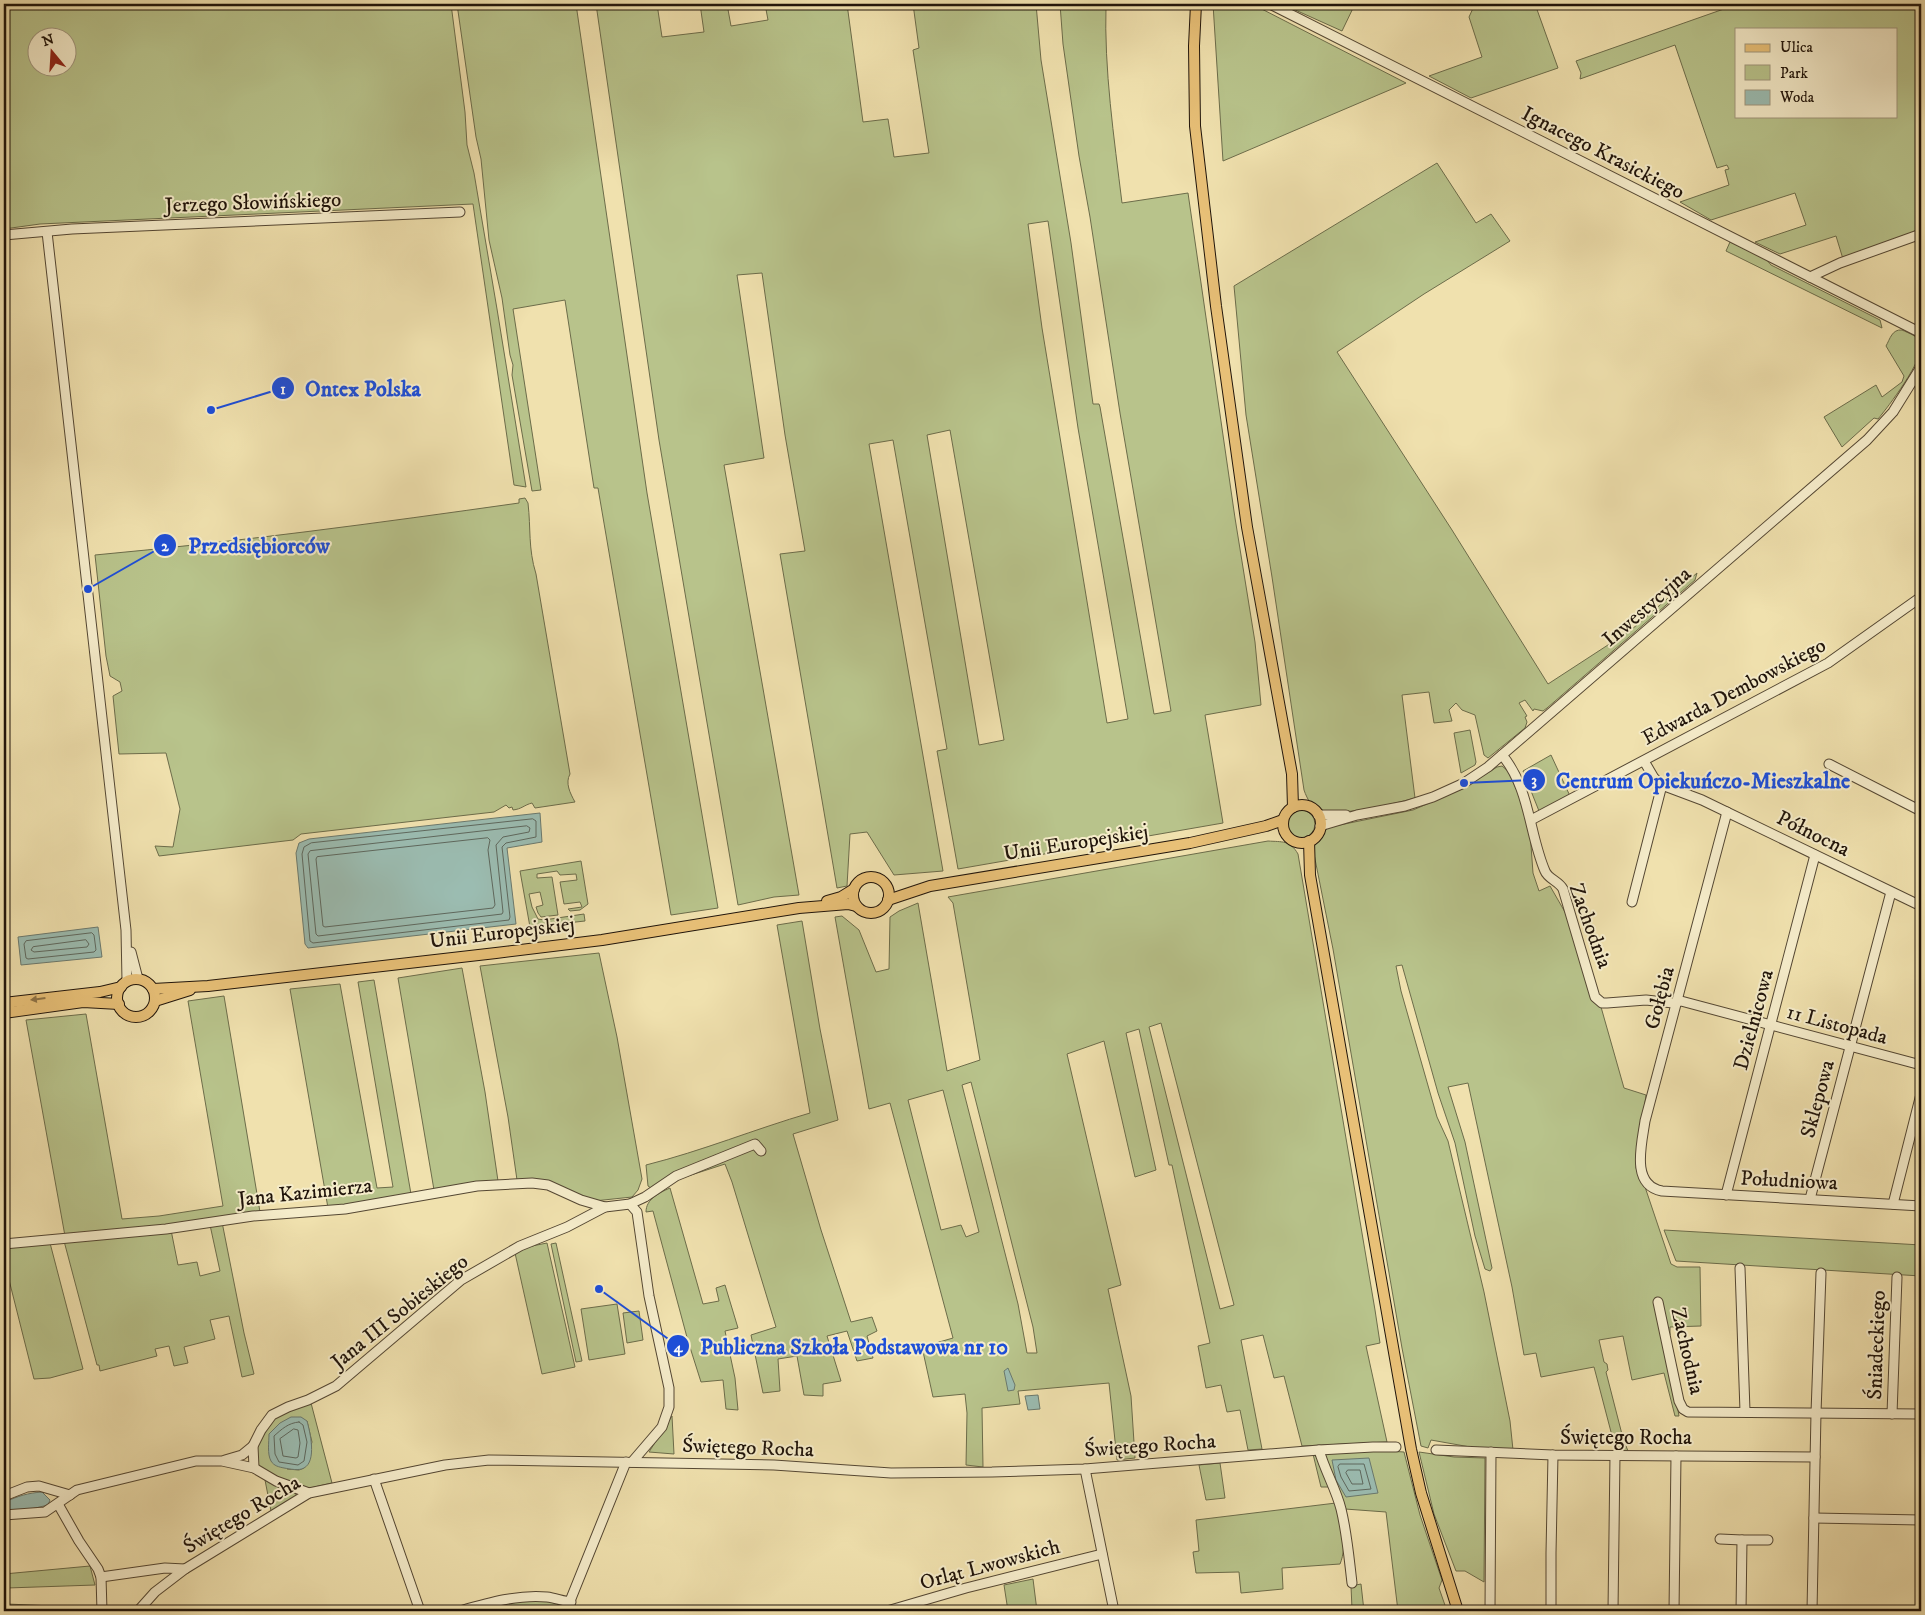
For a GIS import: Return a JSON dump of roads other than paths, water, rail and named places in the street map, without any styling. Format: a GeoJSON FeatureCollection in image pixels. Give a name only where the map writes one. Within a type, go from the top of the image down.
{"type":"FeatureCollection","features":[{"type":"Feature","properties":{"kind":"main road"},"geometry":{"type":"LineString","coordinates":[[1196,4],[1194,46],[1196,126],[1216,306],[1246,518],[1292,774],[1293,808]]}},
{"type":"Feature","properties":{"kind":"main road"},"geometry":{"type":"LineString","coordinates":[[1292,774],[1304,805]]}},
{"type":"Feature","properties":{"kind":"main road"},"geometry":{"type":"LineString","coordinates":[[1304,805],[1318,815],[1320,826],[1316,837],[1309,841],[1297,842],[1290,839],[1285,832],[1283,820],[1293,808],[1304,805]]}},
{"type":"Feature","properties":{"kind":"main road","name":"Unii Europejskiej"},"geometry":{"type":"LineString","coordinates":[[1227,836],[1283,820]]}},
{"type":"Feature","properties":{"kind":"main road","name":"Unii Europejskiej"},"geometry":{"type":"LineString","coordinates":[[887,887],[930,886],[1227,836],[1285,832]]}},
{"type":"Feature","properties":{"kind":"main road"},"geometry":{"type":"LineString","coordinates":[[1309,841],[1310,875],[1409,1440],[1421,1493],[1458,1611]]}},
{"type":"Feature","properties":{"kind":"main road"},"geometry":{"type":"LineString","coordinates":[[1297,842],[1310,875]]}},
{"type":"Feature","properties":{"kind":"main road"},"geometry":{"type":"LineString","coordinates":[[872,877],[882,880],[887,887],[889,893],[888,900],[884,908],[875,913],[864,912],[856,906],[853,898],[854,890],[862,879],[872,877]]}},
{"type":"Feature","properties":{"kind":"main road","name":"Unii Europejskiej"},"geometry":{"type":"LineString","coordinates":[[888,900],[930,886]]}},
{"type":"Feature","properties":{"kind":"main road","name":"Unii Europejskiej"},"geometry":{"type":"LineString","coordinates":[[799,908],[841,897],[854,890]]}},
{"type":"Feature","properties":{"kind":"main road","name":"Unii Europejskiej"},"geometry":{"type":"LineString","coordinates":[[153,989],[208,986],[602,940],[799,908],[848,904],[856,906]]}},
{"type":"Feature","properties":{"kind":"main road"},"geometry":{"type":"LineString","coordinates":[[4,1004],[100,992],[138,979],[147,982],[153,989],[155,1001],[150,1011],[137,1016],[126,1013],[119,1004],[118,998],[124,984]]}},
{"type":"Feature","properties":{"kind":"main road","name":"Unii Europejskiej"},"geometry":{"type":"LineString","coordinates":[[155,1001],[208,986]]}},
{"type":"Feature","properties":{"kind":"main road"},"geometry":{"type":"LineString","coordinates":[[4,1013],[83,1002],[119,1004]]}},
{"type":"Feature","properties":{"kind":"street","name":"Ignacego Krasickiego"},"geometry":{"type":"LineString","coordinates":[[1270,4],[1921,333]]}},
{"type":"Feature","properties":{"kind":"street","name":"Jerzego Słowińskiego"},"geometry":{"type":"LineString","coordinates":[[4,235],[82,228],[460,212]]}},
{"type":"Feature","properties":{"kind":"street"},"geometry":{"type":"LineString","coordinates":[[47,232],[126,930],[138,979]]}},
{"type":"Feature","properties":{"kind":"street"},"geometry":{"type":"LineString","coordinates":[[1810,277],[1840,263],[1921,234]]}},
{"type":"Feature","properties":{"kind":"street","name":"Inwestycyjna"},"geometry":{"type":"LineString","coordinates":[[1320,826],[1357,815],[1405,806],[1434,797],[1472,779],[1867,440],[1893,412],[1921,367]]}},
{"type":"Feature","properties":{"kind":"street","name":"Edwarda Dembowskiego"},"geometry":{"type":"LineString","coordinates":[[1531,820],[1828,663],[1921,597]]}},
{"type":"Feature","properties":{"kind":"street","name":"Zachodnia"},"geometry":{"type":"LineString","coordinates":[[1502,755],[1510,766],[1523,795],[1545,873],[1560,884],[1563,889],[1595,997],[1598,1000]]}},
{"type":"Feature","properties":{"kind":"street"},"geometry":{"type":"LineString","coordinates":[[1632,902],[1662,785],[1654,778],[1644,761]]}},
{"type":"Feature","properties":{"kind":"street"},"geometry":{"type":"LineString","coordinates":[[1829,764],[1920,807]]}},
{"type":"Feature","properties":{"kind":"street","name":"Północna"},"geometry":{"type":"LineString","coordinates":[[1662,785],[1702,800],[1921,906]]}},
{"type":"Feature","properties":{"kind":"street","name":"Gołębia"},"geometry":{"type":"LineString","coordinates":[[1655,1189],[1646,1180],[1640,1167],[1644,1129],[1727,812]]}},
{"type":"Feature","properties":{"kind":"street","name":"Inwestycyjna"},"geometry":{"type":"LineString","coordinates":[[1318,815],[1357,815]]}},
{"type":"Feature","properties":{"kind":"street","name":"Dzielnicowa"},"geometry":{"type":"LineString","coordinates":[[1726,1195],[1815,855]]}},
{"type":"Feature","properties":{"kind":"street","name":"Sklepowa"},"geometry":{"type":"LineString","coordinates":[[1810,1199],[1891,892]]}},
{"type":"Feature","properties":{"kind":"street"},"geometry":{"type":"LineString","coordinates":[[124,984],[126,930]]}},
{"type":"Feature","properties":{"kind":"street","name":"11 Listopada"},"geometry":{"type":"LineString","coordinates":[[1598,1000],[1607,1003],[1646,1000],[1681,1001],[1921,1065]]}},
{"type":"Feature","properties":{"kind":"street"},"geometry":{"type":"LineString","coordinates":[[1893,1204],[1921,1094]]}},
{"type":"Feature","properties":{"kind":"street"},"geometry":{"type":"LineString","coordinates":[[566,1611],[629,1462],[662,1427],[669,1406],[669,1388],[649,1296],[637,1212],[630,1204],[676,1176],[693,1169],[755,1144],[761,1151]]}},
{"type":"Feature","properties":{"kind":"street","name":"Jana Kazimierza"},"geometry":{"type":"LineString","coordinates":[[4,1244],[166,1229],[253,1216],[345,1209],[477,1186],[532,1183],[548,1185],[581,1200],[605,1207]]}},
{"type":"Feature","properties":{"kind":"street","name":"Południowa"},"geometry":{"type":"LineString","coordinates":[[1655,1189],[1921,1206]]}},
{"type":"Feature","properties":{"kind":"street","name":"Jana III Sobieskiego"},"geometry":{"type":"LineString","coordinates":[[253,1446],[261,1430],[272,1416],[336,1386],[418,1315],[462,1280],[514,1248],[567,1226],[605,1207],[616,1204],[630,1204]]}},
{"type":"Feature","properties":{"kind":"street"},"geometry":{"type":"LineString","coordinates":[[1740,1268],[1745,1411],[1921,1414]]}},
{"type":"Feature","properties":{"kind":"street"},"geometry":{"type":"LineString","coordinates":[[1812,1611],[1821,1273]]}},
{"type":"Feature","properties":{"kind":"street","name":"Śniadeckiego"},"geometry":{"type":"LineString","coordinates":[[1892,1414],[1897,1277]]}},
{"type":"Feature","properties":{"kind":"street","name":"Zachodnia"},"geometry":{"type":"LineString","coordinates":[[1658,1302],[1679,1401],[1683,1409],[1688,1412],[1745,1411]]}},
{"type":"Feature","properties":{"kind":"street"},"geometry":{"type":"LineString","coordinates":[[4,1515],[45,1512],[77,1490],[196,1462],[222,1461],[242,1455],[253,1446]]}},
{"type":"Feature","properties":{"kind":"street"},"geometry":{"type":"LineString","coordinates":[[253,1446],[254,1468]]}},
{"type":"Feature","properties":{"kind":"street","name":"Świętego Rocha"},"geometry":{"type":"LineString","coordinates":[[138,1611],[155,1592],[185,1569],[309,1493],[475,1460],[774,1464],[891,1473],[1084,1470],[1320,1450],[1373,1447],[1396,1448]]}},
{"type":"Feature","properties":{"kind":"street"},"geometry":{"type":"LineString","coordinates":[[1320,1450],[1323,1466],[1341,1509],[1349,1552],[1352,1583]]}},
{"type":"Feature","properties":{"kind":"street","name":"Świętego Rocha"},"geometry":{"type":"LineString","coordinates":[[1436,1450],[1553,1455],[1815,1457]]}},
{"type":"Feature","properties":{"kind":"street"},"geometry":{"type":"LineString","coordinates":[[1490,1611],[1491,1452]]}},
{"type":"Feature","properties":{"kind":"street"},"geometry":{"type":"LineString","coordinates":[[1552,1611],[1550,1553],[1553,1455]]}},
{"type":"Feature","properties":{"kind":"street"},"geometry":{"type":"LineString","coordinates":[[1613,1611],[1615,1455]]}},
{"type":"Feature","properties":{"kind":"street"},"geometry":{"type":"LineString","coordinates":[[1674,1611],[1676,1456]]}},
{"type":"Feature","properties":{"kind":"street"},"geometry":{"type":"LineString","coordinates":[[222,1461],[254,1468],[276,1481],[309,1493]]}},
{"type":"Feature","properties":{"kind":"street"},"geometry":{"type":"LineString","coordinates":[[1084,1470],[1114,1611]]}},
{"type":"Feature","properties":{"kind":"street"},"geometry":{"type":"LineString","coordinates":[[374,1479],[420,1611]]}},
{"type":"Feature","properties":{"kind":"street"},"geometry":{"type":"LineString","coordinates":[[4,1496],[27,1486],[39,1486],[70,1495]]}},
{"type":"Feature","properties":{"kind":"street"},"geometry":{"type":"LineString","coordinates":[[58,1504],[102,1577],[102,1611]]}},
{"type":"Feature","properties":{"kind":"street"},"geometry":{"type":"LineString","coordinates":[[1814,1518],[1921,1520]]}},
{"type":"Feature","properties":{"kind":"street"},"geometry":{"type":"LineString","coordinates":[[1720,1539],[1768,1540]]}},
{"type":"Feature","properties":{"kind":"street"},"geometry":{"type":"LineString","coordinates":[[1741,1611],[1742,1540]]}},
{"type":"Feature","properties":{"kind":"street","name":"Orląt Lwowskich"},"geometry":{"type":"LineString","coordinates":[[887,1611],[966,1588],[1102,1554]]}},
{"type":"Feature","properties":{"kind":"street"},"geometry":{"type":"LineString","coordinates":[[102,1577],[151,1569],[185,1569]]}},
{"type":"Feature","properties":{"kind":"street"},"geometry":{"type":"LineString","coordinates":[[460,1611],[525,1597],[547,1597],[571,1602]]}},
{"type":"Feature","properties":{"kind":"water"},"geometry":{"type":"Polygon","coordinates":[[[540,813],[542,842],[507,848],[516,924],[308,948],[305,944],[296,853],[299,843],[309,839],[540,813]]]}},
{"type":"Feature","properties":{"kind":"water"},"geometry":{"type":"Polygon","coordinates":[[[98,927],[102,957],[21,965],[18,937],[98,927]]]}},
{"type":"Feature","properties":{"kind":"water"},"geometry":{"type":"Polygon","coordinates":[[[1008,1368],[1015,1385],[1014,1390],[1008,1391],[1004,1371],[1008,1368]]]}},
{"type":"Feature","properties":{"kind":"water"},"geometry":{"type":"Polygon","coordinates":[[[1038,1395],[1040,1409],[1028,1410],[1025,1396],[1038,1395]]]}},
{"type":"Feature","properties":{"kind":"water"},"geometry":{"type":"Polygon","coordinates":[[[291,1417],[301,1417],[307,1421],[311,1439],[310,1459],[304,1468],[300,1469],[277,1466],[271,1461],[269,1455],[269,1434],[280,1423],[291,1417]]]}},
{"type":"Feature","properties":{"kind":"water"},"geometry":{"type":"Polygon","coordinates":[[[1369,1458],[1378,1493],[1346,1497],[1336,1480],[1332,1460],[1369,1458]]]}},
{"type":"Feature","properties":{"kind":"water"},"geometry":{"type":"Polygon","coordinates":[[[42,1492],[50,1500],[48,1505],[27,1510],[6,1510],[5,1502],[23,1495],[42,1492]]]}},
{"type":"Feature","properties":{"kind":"place","name":"Ontex Polska"},"geometry":{"type":"Point","coordinates":[211,410]}},
{"type":"Feature","properties":{"kind":"place","name":"Przedsiębiorców"},"geometry":{"type":"Point","coordinates":[88,589]}},
{"type":"Feature","properties":{"kind":"place","name":"Centrum Opiekuńczo-Mieszkalne"},"geometry":{"type":"Point","coordinates":[1464,783]}},
{"type":"Feature","properties":{"kind":"place","name":"Publiczna Szkoła Podstawowa nr 10"},"geometry":{"type":"Point","coordinates":[599,1289]}}]}
